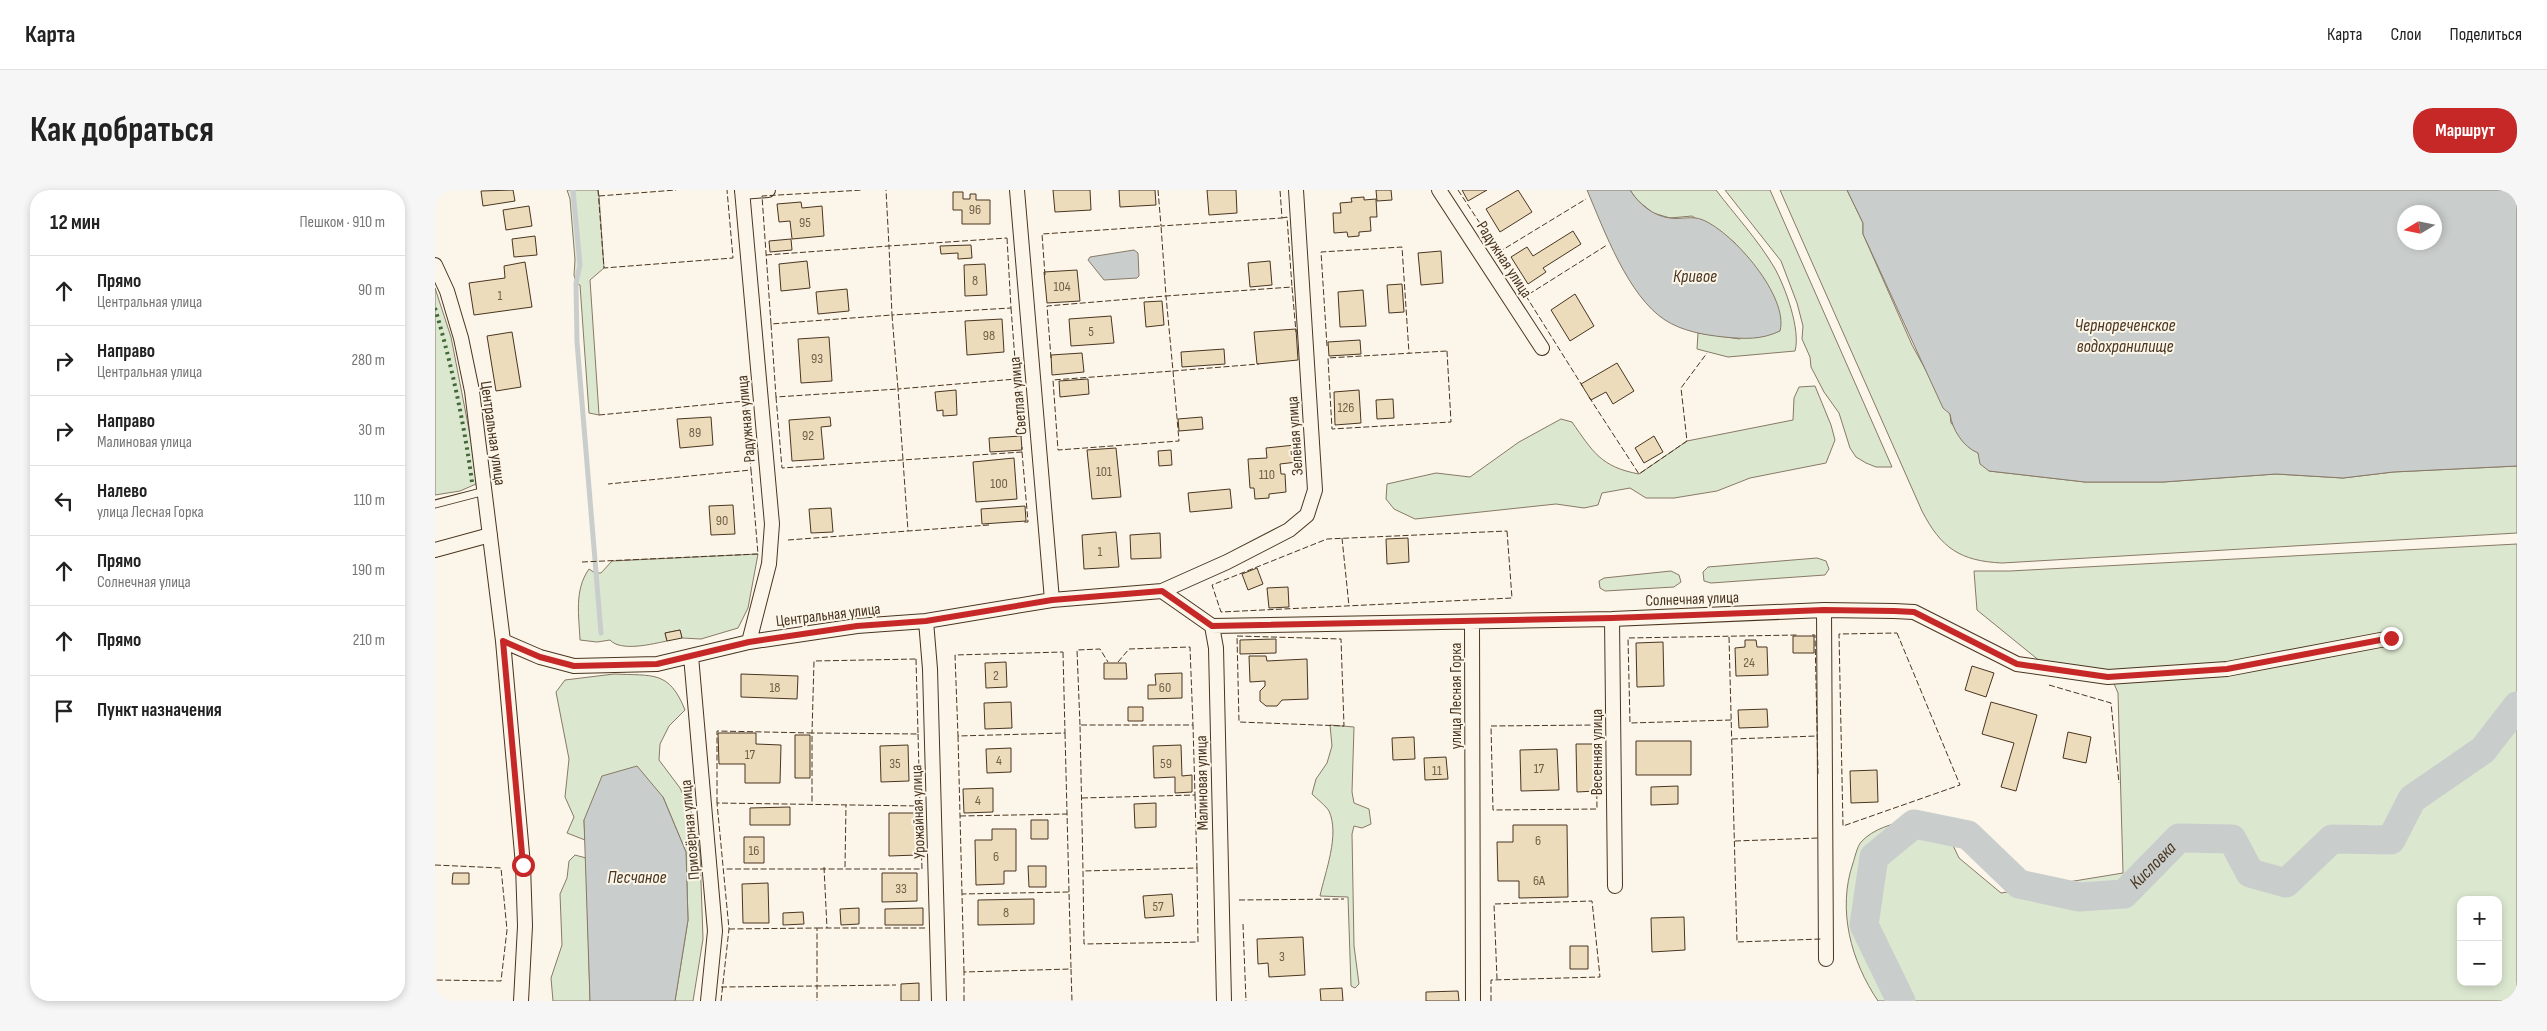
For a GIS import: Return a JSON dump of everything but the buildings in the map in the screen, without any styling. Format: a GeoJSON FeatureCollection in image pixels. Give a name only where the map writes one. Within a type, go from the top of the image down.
{"type":"FeatureCollection","features":[{"type":"Feature","properties":{"kind":"street"},"geometry":{"type":"LineString","coordinates":[[742,191],[768,190]]}},
{"type":"Feature","properties":{"kind":"street","name":"Светлая улица"},"geometry":{"type":"LineString","coordinates":[[1017,190],[1052,600]]}},
{"type":"Feature","properties":{"kind":"street","name":"Зелёная улица"},"geometry":{"type":"LineString","coordinates":[[1162,591],[1227,562],[1289,530],[1307,514],[1313,502],[1315,490],[1296,190]]}},
{"type":"Feature","properties":{"kind":"street","name":"Радужная улица"},"geometry":{"type":"LineString","coordinates":[[1439,190],[1542,348]]}},
{"type":"Feature","properties":{"kind":"street","name":"Радужная улица"},"geometry":{"type":"LineString","coordinates":[[742,191],[772,524],[769,564],[749,642]]}},
{"type":"Feature","properties":{"kind":"street","name":"Центральная улица"},"geometry":{"type":"LineString","coordinates":[[435,265],[447,291],[461,338],[472,391],[503,641],[523,865],[525,926],[521,1001]]}},
{"type":"Feature","properties":{"kind":"street"},"geometry":{"type":"LineString","coordinates":[[435,550],[490,535]]}},
{"type":"Feature","properties":{"kind":"street"},"geometry":{"type":"LineString","coordinates":[[1162,591],[1212,626]]}},
{"type":"Feature","properties":{"kind":"street","name":"Центральная улица"},"geometry":{"type":"LineString","coordinates":[[503,641],[540,657],[574,666],[657,664],[749,642],[857,626],[926,621],[1052,600],[1162,591]]}},
{"type":"Feature","properties":{"kind":"street"},"geometry":{"type":"LineString","coordinates":[[1824,610],[1826,959]]}},
{"type":"Feature","properties":{"kind":"street","name":"Солнечная улица"},"geometry":{"type":"LineString","coordinates":[[1472,622],[1824,610],[1914,612],[2017,664],[2108,677],[2227,669],[2391,638]]}},
{"type":"Feature","properties":{"kind":"street","name":"Весенняя улица"},"geometry":{"type":"LineString","coordinates":[[1612,618],[1615,886]]}},
{"type":"Feature","properties":{"kind":"street","name":"Урожайная улица"},"geometry":{"type":"LineString","coordinates":[[926,621],[930,669],[939,1001]]}},
{"type":"Feature","properties":{"kind":"street","name":"улица Лесная Горка"},"geometry":{"type":"LineString","coordinates":[[1212,626],[1472,622],[1473,1001]]}},
{"type":"Feature","properties":{"kind":"street","name":"Малиновая улица"},"geometry":{"type":"LineString","coordinates":[[1212,626],[1216,648],[1224,1001]]}},
{"type":"Feature","properties":{"kind":"street","name":"Приозёрная улица"},"geometry":{"type":"LineString","coordinates":[[691,656],[715,931],[708,1001]]}},
{"type":"Feature","properties":{"kind":"lane"},"geometry":{"type":"LineString","coordinates":[[435,504],[485,491]]}},
{"type":"Feature","properties":{"kind":"green space"},"geometry":{"type":"Polygon","coordinates":[[[567,190],[598,190],[599,196],[604,268],[590,280],[599,415],[589,413],[580,285],[576,283],[574,275],[575,260],[570,199],[567,190]]]}},
{"type":"Feature","properties":{"kind":"green space"},"geometry":{"type":"Polygon","coordinates":[[[1630,190],[1716,190],[1761,247],[1778,275],[1794,320],[1796,332],[1795,351],[1728,357],[1697,349],[1698,333],[1740,339],[1747,258],[1734,242],[1692,216],[1670,218],[1653,213],[1637,200],[1630,190]]]}},
{"type":"Feature","properties":{"kind":"green space"},"geometry":{"type":"Polygon","coordinates":[[[1725,190],[1770,190],[1892,467],[1876,467],[1866,463],[1856,457],[1850,448],[1839,413],[1824,392],[1811,367],[1810,357],[1802,339],[1803,326],[1797,303],[1781,261],[1725,190]]]}},
{"type":"Feature","properties":{"kind":"green space"},"geometry":{"type":"Polygon","coordinates":[[[1780,190],[1847,190],[1863,223],[1863,234],[1912,345],[1950,414],[1951,423],[1978,453],[1989,471],[2085,482],[2163,482],[2276,474],[2343,478],[2393,472],[2517,466],[2517,533],[2002,563],[1987,562],[1963,555],[1945,543],[1929,524],[1922,511],[1780,190]]]}},
{"type":"Feature","properties":{"kind":"green space"},"geometry":{"type":"Polygon","coordinates":[[[435,288],[451,337],[477,471],[476,484],[460,491],[435,495],[435,288]]]}},
{"type":"Feature","properties":{"kind":"green space"},"geometry":{"type":"Polygon","coordinates":[[[1815,386],[1835,440],[1826,463],[1750,478],[1717,491],[1674,498],[1646,498],[1630,488],[1602,493],[1598,505],[1584,508],[1556,504],[1415,519],[1394,509],[1386,499],[1387,484],[1436,473],[1470,477],[1519,442],[1561,419],[1572,422],[1599,457],[1615,467],[1639,474],[1687,441],[1793,420],[1794,398],[1799,387],[1815,386]]]}},
{"type":"Feature","properties":{"kind":"green space"},"geometry":{"type":"Polygon","coordinates":[[[2517,544],[2517,1001],[1905,1001],[1883,958],[1871,912],[1876,879],[1891,852],[1903,837],[1909,834],[1926,833],[1949,837],[1959,858],[2001,893],[2123,873],[2118,693],[2109,672],[2041,662],[1977,610],[1974,571],[2010,571],[2517,544]]]}},
{"type":"Feature","properties":{"kind":"green space"},"geometry":{"type":"Polygon","coordinates":[[[758,554],[748,608],[738,628],[701,639],[682,638],[680,630],[665,633],[667,641],[637,646],[621,646],[610,640],[597,642],[580,640],[579,594],[584,577],[589,569],[595,573],[601,573],[612,561],[758,554]]]}},
{"type":"Feature","properties":{"kind":"green space"},"geometry":{"type":"Polygon","coordinates":[[[1817,558],[1826,561],[1829,569],[1825,575],[1711,583],[1704,581],[1703,572],[1708,567],[1817,558]]]}},
{"type":"Feature","properties":{"kind":"green space"},"geometry":{"type":"Polygon","coordinates":[[[1671,571],[1679,575],[1681,582],[1674,587],[1605,591],[1600,588],[1599,581],[1604,578],[1671,571]]]}},
{"type":"Feature","properties":{"kind":"green space"},"geometry":{"type":"Polygon","coordinates":[[[614,674],[649,676],[666,682],[673,688],[685,710],[669,726],[660,744],[659,760],[680,788],[694,818],[700,853],[703,939],[693,1001],[675,1001],[688,920],[686,852],[663,797],[584,820],[585,840],[567,833],[574,817],[565,797],[569,759],[556,692],[565,680],[614,674]]]}},
{"type":"Feature","properties":{"kind":"green space"},"geometry":{"type":"Polygon","coordinates":[[[1330,725],[1354,727],[1352,792],[1354,803],[1369,809],[1371,824],[1362,828],[1354,826],[1352,834],[1354,946],[1359,984],[1355,988],[1351,986],[1348,897],[1320,896],[1331,854],[1333,831],[1329,811],[1312,794],[1316,779],[1327,763],[1332,746],[1330,725]]]}},
{"type":"Feature","properties":{"kind":"green space"},"geometry":{"type":"Polygon","coordinates":[[[1909,819],[1887,835],[1871,853],[1862,877],[1857,913],[1864,944],[1893,1001],[1878,1001],[1860,969],[1849,935],[1846,899],[1848,881],[1856,852],[1861,842],[1877,830],[1909,819]]]}},
{"type":"Feature","properties":{"kind":"green space"},"geometry":{"type":"Polygon","coordinates":[[[575,855],[586,858],[590,1001],[553,1001],[551,978],[562,945],[560,894],[567,878],[569,861],[575,855]]]}},
{"type":"Feature","properties":{"kind":"water","name":"Кривое"},"geometry":{"type":"Polygon","coordinates":[[[1587,190],[1630,190],[1642,204],[1658,215],[1699,219],[1716,227],[1743,252],[1768,284],[1781,317],[1780,331],[1752,338],[1724,337],[1693,332],[1665,320],[1652,309],[1629,279],[1609,242],[1587,190]]]}},
{"type":"Feature","properties":{"kind":"water","name":"Чернореченское водохранилище"},"geometry":{"type":"Polygon","coordinates":[[[1847,190],[2517,190],[2517,466],[2393,472],[2343,478],[2276,474],[2163,482],[2085,482],[1989,471],[1980,464],[1978,453],[1959,437],[1953,426],[1950,414],[1943,408],[1863,234],[1863,223],[1847,190]]]}},
{"type":"Feature","properties":{"kind":"water"},"geometry":{"type":"Polygon","coordinates":[[[1134,250],[1138,253],[1139,276],[1137,278],[1104,280],[1088,260],[1090,257],[1134,250]]]}},
{"type":"Feature","properties":{"kind":"water","name":"Песчаное"},"geometry":{"type":"Polygon","coordinates":[[[637,766],[663,797],[686,852],[688,920],[675,1001],[590,1001],[584,820],[602,776],[637,766]]]}},
{"type":"Feature","properties":{"kind":"waterway"},"geometry":{"type":"LineString","coordinates":[[573,190],[580,265],[576,283],[577,342],[601,633]]}},
{"type":"Feature","properties":{"kind":"waterway","name":"Кисловка"},"geometry":{"type":"LineString","coordinates":[[1901,1001],[1864,925],[1874,857],[1914,824],[1968,835],[2019,884],[2079,897],[2124,894],[2179,838],[2232,839],[2250,873],[2286,883],[2332,839],[2391,840],[2412,799],[2483,750],[2517,706]]}},
{"type":"Feature","properties":{"kind":"hedge"},"geometry":{"type":"LineString","coordinates":[[435,308],[457,395],[472,482]]}},
{"type":"Feature","properties":{"kind":"fence"},"geometry":{"type":"LineString","coordinates":[[598,190],[604,268],[733,258],[727,190]]}},
{"type":"Feature","properties":{"kind":"fence"},"geometry":{"type":"LineString","coordinates":[[599,196],[676,190]]}},
{"type":"Feature","properties":{"kind":"fence"},"geometry":{"type":"LineString","coordinates":[[771,324],[762,196],[863,190]]}},
{"type":"Feature","properties":{"kind":"fence"},"geometry":{"type":"LineString","coordinates":[[766,255],[889,246],[886,190]]}},
{"type":"Feature","properties":{"kind":"fence"},"geometry":{"type":"LineString","coordinates":[[1158,190],[1161,226],[1282,218],[1280,190]]}},
{"type":"Feature","properties":{"kind":"fence"},"geometry":{"type":"LineString","coordinates":[[1458,190],[1499,252]]}},
{"type":"Feature","properties":{"kind":"fence"},"geometry":{"type":"LineString","coordinates":[[1526,296],[1499,252],[1586,199]]}},
{"type":"Feature","properties":{"kind":"fence"},"geometry":{"type":"LineString","coordinates":[[1282,218],[1287,217],[1292,287]]}},
{"type":"Feature","properties":{"kind":"fence"},"geometry":{"type":"LineString","coordinates":[[1045,275],[1042,234],[1161,226],[1166,296],[1292,287],[1296,332]]}},
{"type":"Feature","properties":{"kind":"fence"},"geometry":{"type":"LineString","coordinates":[[1007,238],[1011,308],[892,315],[889,246],[1007,238]]}},
{"type":"Feature","properties":{"kind":"fence"},"geometry":{"type":"LineString","coordinates":[[1583,387],[1526,296],[1607,245]]}},
{"type":"Feature","properties":{"kind":"fence"},"geometry":{"type":"LineString","coordinates":[[1327,346],[1321,252],[1402,247],[1409,353]]}},
{"type":"Feature","properties":{"kind":"fence"},"geometry":{"type":"LineString","coordinates":[[1051,358],[1047,306],[1166,296],[1173,371],[1259,364]]}},
{"type":"Feature","properties":{"kind":"fence"},"geometry":{"type":"LineString","coordinates":[[1011,308],[1021,437]]}},
{"type":"Feature","properties":{"kind":"fence"},"geometry":{"type":"LineString","coordinates":[[892,315],[898,389],[776,397],[771,324],[892,315]]}},
{"type":"Feature","properties":{"kind":"fence"},"geometry":{"type":"LineString","coordinates":[[1447,351],[1451,422],[1332,429],[1328,358],[1447,351]]}},
{"type":"Feature","properties":{"kind":"fence"},"geometry":{"type":"LineString","coordinates":[[1589,397],[1639,474],[1687,441],[1681,388],[1707,353]]}},
{"type":"Feature","properties":{"kind":"fence"},"geometry":{"type":"LineString","coordinates":[[1173,371],[1179,441],[1058,450],[1053,380],[1173,371]]}},
{"type":"Feature","properties":{"kind":"fence"},"geometry":{"type":"LineString","coordinates":[[989,525],[908,531],[898,389],[1016,379]]}},
{"type":"Feature","properties":{"kind":"fence"},"geometry":{"type":"LineString","coordinates":[[776,397],[782,468],[1022,452],[1022,447]]}},
{"type":"Feature","properties":{"kind":"fence"},"geometry":{"type":"LineString","coordinates":[[599,415],[745,401],[751,470]]}},
{"type":"Feature","properties":{"kind":"fence"},"geometry":{"type":"LineString","coordinates":[[1022,452],[1028,522],[1024,522]]}},
{"type":"Feature","properties":{"kind":"fence"},"geometry":{"type":"LineString","coordinates":[[582,562],[758,554],[751,470],[608,484]]}},
{"type":"Feature","properties":{"kind":"fence"},"geometry":{"type":"LineString","coordinates":[[788,540],[908,531]]}},
{"type":"Feature","properties":{"kind":"fence"},"geometry":{"type":"LineString","coordinates":[[1507,531],[1512,598],[1221,612],[1212,585],[1327,539],[1507,531]]}},
{"type":"Feature","properties":{"kind":"fence"},"geometry":{"type":"LineString","coordinates":[[1342,538],[1349,606]]}},
{"type":"Feature","properties":{"kind":"fence"},"geometry":{"type":"LineString","coordinates":[[1897,633],[1960,785],[1843,826],[1839,634],[1897,633]]}},
{"type":"Feature","properties":{"kind":"fence"},"geometry":{"type":"LineString","coordinates":[[1731,720],[1630,723],[1628,638],[1797,635]]}},
{"type":"Feature","properties":{"kind":"fence"},"geometry":{"type":"LineString","coordinates":[[1812,635],[1815,635],[1818,774]]}},
{"type":"Feature","properties":{"kind":"fence"},"geometry":{"type":"LineString","coordinates":[[1237,636],[1341,639],[1344,726],[1239,722],[1237,636]]}},
{"type":"Feature","properties":{"kind":"fence"},"geometry":{"type":"LineString","coordinates":[[1729,637],[1737,942],[1821,939]]}},
{"type":"Feature","properties":{"kind":"fence"},"geometry":{"type":"LineString","coordinates":[[1118,662],[1129,649],[1190,647],[1193,725]]}},
{"type":"Feature","properties":{"kind":"fence"},"geometry":{"type":"LineString","coordinates":[[1080,725],[1077,650],[1100,649],[1108,662]]}},
{"type":"Feature","properties":{"kind":"fence"},"geometry":{"type":"LineString","coordinates":[[1063,652],[1065,733],[958,736],[955,655],[1063,652]]}},
{"type":"Feature","properties":{"kind":"fence"},"geometry":{"type":"LineString","coordinates":[[916,659],[918,734],[812,733],[814,661],[916,659]]}},
{"type":"Feature","properties":{"kind":"fence"},"geometry":{"type":"LineString","coordinates":[[2049,685],[2111,703],[2119,783]]}},
{"type":"Feature","properties":{"kind":"fence"},"geometry":{"type":"LineString","coordinates":[[1082,798],[1195,795],[1193,725],[1080,725],[1083,871]]}},
{"type":"Feature","properties":{"kind":"fence"},"geometry":{"type":"LineString","coordinates":[[1596,725],[1597,809],[1493,810],[1491,726],[1596,725]]}},
{"type":"Feature","properties":{"kind":"fence"},"geometry":{"type":"LineString","coordinates":[[717,803],[717,731],[812,733],[812,805]]}},
{"type":"Feature","properties":{"kind":"fence"},"geometry":{"type":"LineString","coordinates":[[1065,733],[1069,892]]}},
{"type":"Feature","properties":{"kind":"fence"},"geometry":{"type":"LineString","coordinates":[[918,734],[920,806]]}},
{"type":"Feature","properties":{"kind":"fence"},"geometry":{"type":"LineString","coordinates":[[958,736],[962,894]]}},
{"type":"Feature","properties":{"kind":"fence"},"geometry":{"type":"LineString","coordinates":[[1732,739],[1817,736]]}},
{"type":"Feature","properties":{"kind":"fence"},"geometry":{"type":"LineString","coordinates":[[1195,795],[1197,868]]}},
{"type":"Feature","properties":{"kind":"fence"},"geometry":{"type":"LineString","coordinates":[[721,1001],[729,929],[717,803],[920,806],[922,869],[724,869]]}},
{"type":"Feature","properties":{"kind":"fence"},"geometry":{"type":"LineString","coordinates":[[845,867],[846,805]]}},
{"type":"Feature","properties":{"kind":"fence"},"geometry":{"type":"LineString","coordinates":[[960,816],[1067,814]]}},
{"type":"Feature","properties":{"kind":"fence"},"geometry":{"type":"LineString","coordinates":[[1735,841],[1819,838]]}},
{"type":"Feature","properties":{"kind":"fence"},"geometry":{"type":"LineString","coordinates":[[435,865],[501,868],[507,930],[501,981],[435,980]]}},
{"type":"Feature","properties":{"kind":"fence"},"geometry":{"type":"LineString","coordinates":[[824,867],[827,928]]}},
{"type":"Feature","properties":{"kind":"fence"},"geometry":{"type":"LineString","coordinates":[[1197,868],[1198,942],[1084,944],[1083,871],[1197,868]]}},
{"type":"Feature","properties":{"kind":"fence"},"geometry":{"type":"LineString","coordinates":[[964,972],[962,894],[1069,892],[1071,969]]}},
{"type":"Feature","properties":{"kind":"fence"},"geometry":{"type":"LineString","coordinates":[[1239,900],[1344,899]]}},
{"type":"Feature","properties":{"kind":"fence"},"geometry":{"type":"LineString","coordinates":[[1491,1001],[1491,980],[1600,977],[1592,901],[1494,904],[1497,979]]}},
{"type":"Feature","properties":{"kind":"fence"},"geometry":{"type":"LineString","coordinates":[[1243,924],[1246,1001]]}},
{"type":"Feature","properties":{"kind":"fence"},"geometry":{"type":"LineString","coordinates":[[817,928],[926,928]]}},
{"type":"Feature","properties":{"kind":"fence"},"geometry":{"type":"LineString","coordinates":[[729,929],[817,928],[817,986],[896,985]]}},
{"type":"Feature","properties":{"kind":"fence"},"geometry":{"type":"LineString","coordinates":[[964,1001],[964,972],[1071,969],[1072,1001]]}},
{"type":"Feature","properties":{"kind":"fence"},"geometry":{"type":"LineString","coordinates":[[721,987],[817,986],[817,1001]]}},
{"type":"Feature","properties":{"kind":"route"},"geometry":{"type":"LineString","coordinates":[[523,865],[521,818],[511,742],[503,641],[540,657],[574,666],[657,664],[749,642],[857,626],[926,621],[1052,600],[1162,591],[1212,626],[1472,622],[1824,610],[1914,612],[2017,664],[2108,677],[2227,669],[2391,638]]}}]}
